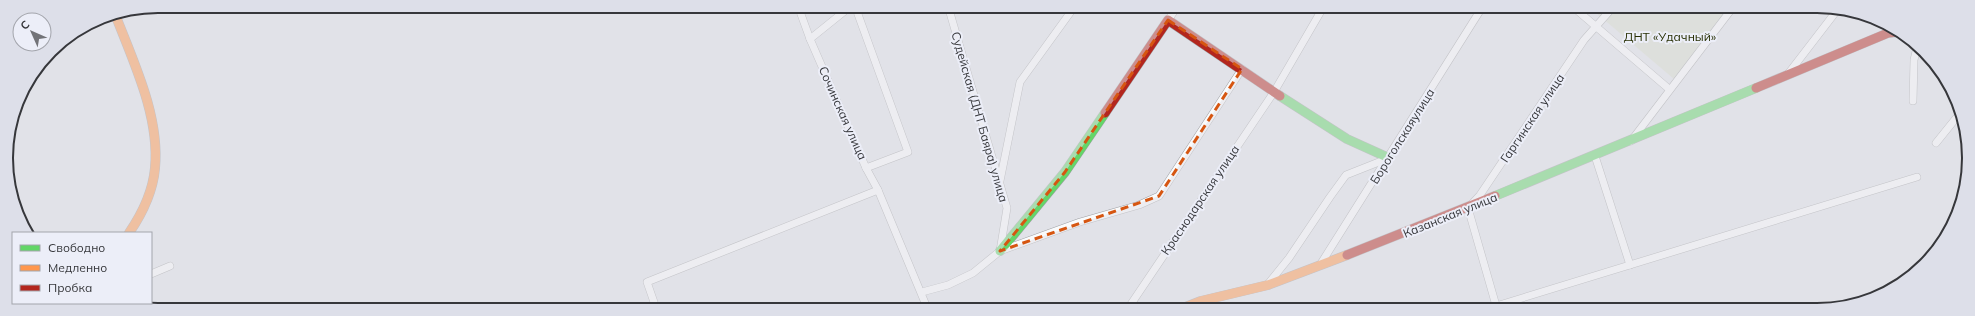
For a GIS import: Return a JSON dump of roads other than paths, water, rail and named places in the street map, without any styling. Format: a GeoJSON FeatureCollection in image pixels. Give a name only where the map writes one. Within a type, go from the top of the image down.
{"type":"FeatureCollection","features":[{"type":"Feature","properties":{"kind":"street","name":"Сочинская улица"},"geometry":{"type":"LineString","coordinates":[[801,13],[810,39],[866,168],[908,152],[858,13]]}},
{"type":"Feature","properties":{"kind":"street"},"geometry":{"type":"LineString","coordinates":[[810,39],[842,13]]}},
{"type":"Feature","properties":{"kind":"street","name":"Судейская (ДНТ Баяра) улица"},"geometry":{"type":"LineString","coordinates":[[950,13],[1007,208],[1000,251]]}},
{"type":"Feature","properties":{"kind":"street"},"geometry":{"type":"LineString","coordinates":[[1000,182],[1020,82],[1070,13]]}},
{"type":"Feature","properties":{"kind":"street"},"geometry":{"type":"LineString","coordinates":[[922,292],[948,285],[974,273],[1000,251],[1066,172],[1173,13]]}},
{"type":"Feature","properties":{"kind":"street","name":"Краснодарская улица"},"geometry":{"type":"LineString","coordinates":[[1133,303],[1274,92],[1320,13]]}},
{"type":"Feature","properties":{"kind":"street","name":"Бороголскаяулица"},"geometry":{"type":"LineString","coordinates":[[1320,265],[1389,158],[1479,13]]}},
{"type":"Feature","properties":{"kind":"street"},"geometry":{"type":"LineString","coordinates":[[1580,13],[1669,89]]}},
{"type":"Feature","properties":{"kind":"street","name":"Гаргинская улица"},"geometry":{"type":"LineString","coordinates":[[1468,208],[1480,195],[1584,40],[1608,13]]}},
{"type":"Feature","properties":{"kind":"street"},"geometry":{"type":"LineString","coordinates":[[1630,141],[1729,13]]}},
{"type":"Feature","properties":{"kind":"street"},"geometry":{"type":"LineString","coordinates":[[1787,76],[1834,14]]}},
{"type":"Feature","properties":{"kind":"street"},"geometry":{"type":"LineString","coordinates":[[117,19],[139,79],[153,138],[155,167],[151,186],[138,220],[130,232]]}},
{"type":"Feature","properties":{"kind":"street"},"geometry":{"type":"LineString","coordinates":[[1168,20],[1274,92],[1347,139],[1389,158]]}},
{"type":"Feature","properties":{"kind":"street","name":"Казанская улица"},"geometry":{"type":"LineString","coordinates":[[1196,303],[1268,285],[1468,208],[1891,33]]}},
{"type":"Feature","properties":{"kind":"street"},"geometry":{"type":"LineString","coordinates":[[1913,101],[1914,60],[1916,52]]}},
{"type":"Feature","properties":{"kind":"street"},"geometry":{"type":"LineString","coordinates":[[1000,251],[1080,222],[1139,205],[1159,196],[1242,69]]}},
{"type":"Feature","properties":{"kind":"street"},"geometry":{"type":"LineString","coordinates":[[1936,143],[1956,118]]}},
{"type":"Feature","properties":{"kind":"street"},"geometry":{"type":"LineString","coordinates":[[1595,156],[1630,265]]}},
{"type":"Feature","properties":{"kind":"street"},"geometry":{"type":"LineString","coordinates":[[1268,285],[1289,258],[1346,175],[1389,158]]}},
{"type":"Feature","properties":{"kind":"street"},"geometry":{"type":"LineString","coordinates":[[866,168],[878,190],[926,303]]}},
{"type":"Feature","properties":{"kind":"street"},"geometry":{"type":"LineString","coordinates":[[1512,303],[1917,177]]}},
{"type":"Feature","properties":{"kind":"street"},"geometry":{"type":"LineString","coordinates":[[654,303],[647,282],[878,190]]}},
{"type":"Feature","properties":{"kind":"street"},"geometry":{"type":"LineString","coordinates":[[1468,208],[1495,303]]}},
{"type":"Feature","properties":{"kind":"street"},"geometry":{"type":"LineString","coordinates":[[152,274],[170,266]]}},
{"type":"Feature","properties":{"kind":"park label","name":"ДНТ «Удачный»"},"geometry":{"type":"Point","coordinates":[1670,36]}}]}
